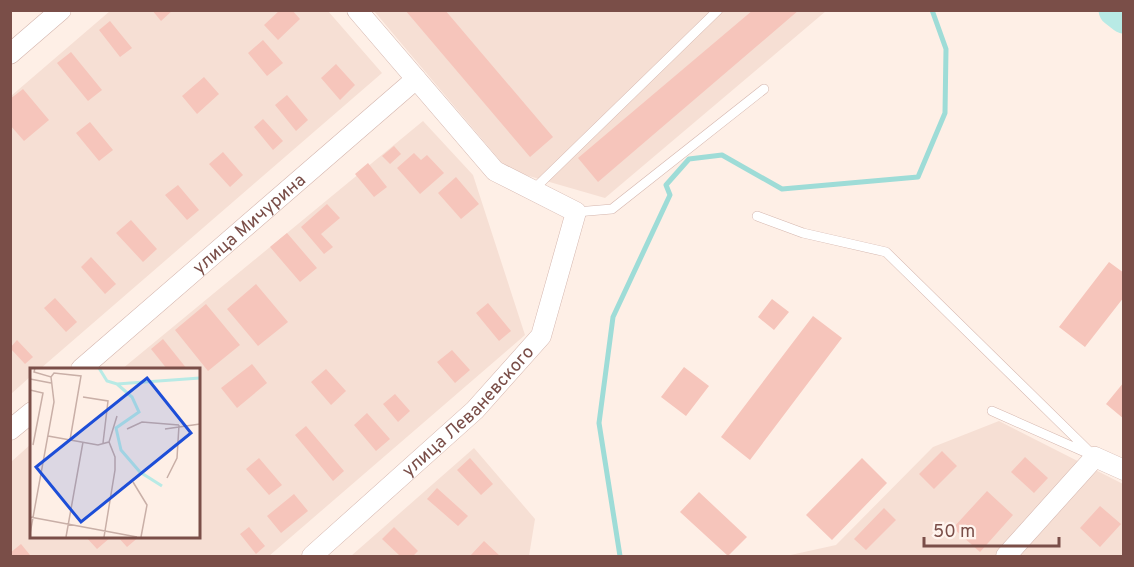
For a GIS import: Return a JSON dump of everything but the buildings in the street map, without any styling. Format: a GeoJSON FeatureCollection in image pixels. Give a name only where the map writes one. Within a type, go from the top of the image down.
{"type":"FeatureCollection","features":[{"type":"Feature","properties":{"kind":"street"},"geometry":{"type":"LineString","coordinates":[[10,54],[61,10]]}},
{"type":"Feature","properties":{"kind":"street"},"geometry":{"type":"LineString","coordinates":[[357,10],[495,171],[576,212]]}},
{"type":"Feature","properties":{"kind":"street","name":"улица Мичурина"},"geometry":{"type":"LineString","coordinates":[[82,368],[416,79]]}},
{"type":"Feature","properties":{"kind":"street","name":"улица Леваневского"},"geometry":{"type":"LineString","coordinates":[[312,556],[475,410],[541,336],[576,212]]}},
{"type":"Feature","properties":{"kind":"street"},"geometry":{"type":"LineString","coordinates":[[10,430],[30,414]]}},
{"type":"Feature","properties":{"kind":"street"},"geometry":{"type":"LineString","coordinates":[[1006,556],[1095,457],[1124,470]]}},
{"type":"Feature","properties":{"kind":"lane"},"geometry":{"type":"LineString","coordinates":[[533,190],[718,10]]}},
{"type":"Feature","properties":{"kind":"lane"},"geometry":{"type":"LineString","coordinates":[[576,212],[612,209],[764,89]]}},
{"type":"Feature","properties":{"kind":"lane"},"geometry":{"type":"LineString","coordinates":[[757,216],[804,233],[886,252],[1095,457]]}},
{"type":"Feature","properties":{"kind":"lane"},"geometry":{"type":"LineString","coordinates":[[993,411],[1095,457]]}},
{"type":"Feature","properties":{"kind":"shaded area"},"geometry":{"type":"Polygon","coordinates":[[[110,11],[328,11],[382,73],[41,368],[30,368],[30,377],[11,394],[11,96],[110,11]]]}},
{"type":"Feature","properties":{"kind":"shaded area"},"geometry":{"type":"Polygon","coordinates":[[[374,11],[826,11],[605,198],[508,170],[374,11]]]}},
{"type":"Feature","properties":{"kind":"shaded area"},"geometry":{"type":"Polygon","coordinates":[[[423,121],[473,175],[525,335],[269,556],[11,556],[11,462],[30,445],[30,537],[200,537],[200,368],[123,368],[423,121]]]}},
{"type":"Feature","properties":{"kind":"shaded area"},"geometry":{"type":"Polygon","coordinates":[[[999,421],[1123,484],[1123,556],[786,556],[836,545],[933,447],[999,421]]]}},
{"type":"Feature","properties":{"kind":"shaded area"},"geometry":{"type":"Polygon","coordinates":[[[474,448],[535,519],[529,556],[351,556],[474,448]]]}},
{"type":"Feature","properties":{"kind":"waterway"},"geometry":{"type":"LineString","coordinates":[[620,556],[599,423],[613,317],[670,195],[666,185],[689,159],[722,155],[782,189],[918,177],[945,113],[946,49],[932,10]]}},
{"type":"Feature","properties":{"kind":"waterway"},"geometry":{"type":"LineString","coordinates":[[1115,10],[1124,17]]}}]}
